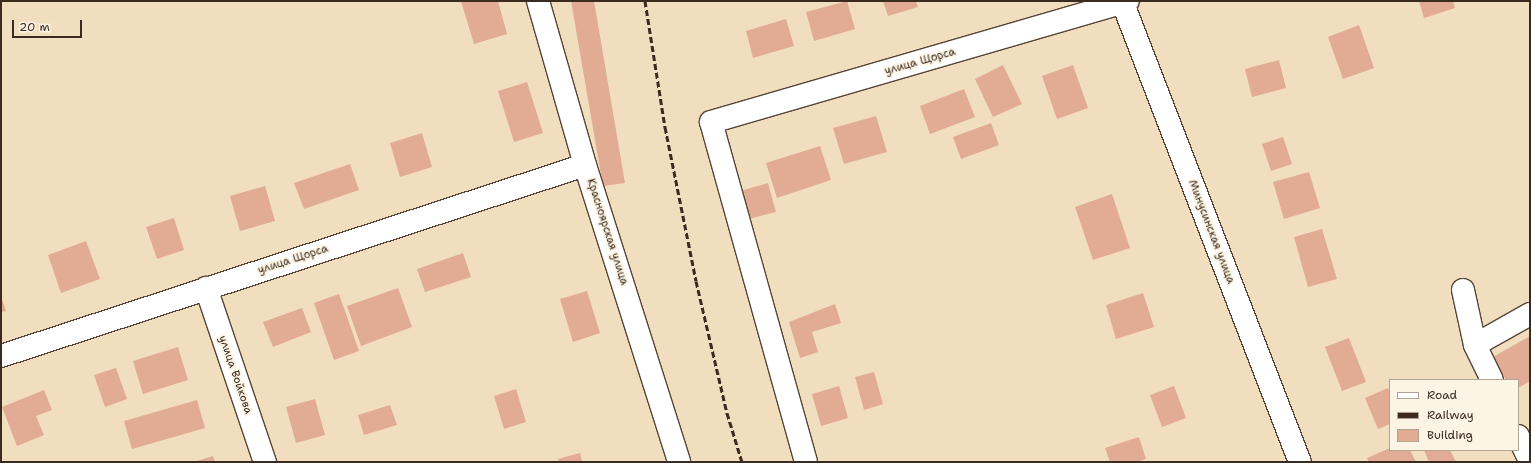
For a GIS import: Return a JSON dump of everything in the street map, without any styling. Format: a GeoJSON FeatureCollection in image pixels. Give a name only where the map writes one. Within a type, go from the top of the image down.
{"type":"FeatureCollection","features":[{"type":"Feature","properties":{"kind":"street","name":"Красноярская улица"},"geometry":{"type":"LineString","coordinates":[[538,1],[585,165],[679,462]]}},
{"type":"Feature","properties":{"kind":"street","name":"улица Щорса"},"geometry":{"type":"LineString","coordinates":[[806,462],[711,122],[1124,2]]}},
{"type":"Feature","properties":{"kind":"street","name":"Минусинская улица"},"geometry":{"type":"LineString","coordinates":[[1124,2],[1300,462]]}},
{"type":"Feature","properties":{"kind":"street","name":"улица Щорса"},"geometry":{"type":"LineString","coordinates":[[1,356],[585,165]]}},
{"type":"Feature","properties":{"kind":"street","name":"улица Войкова"},"geometry":{"type":"LineString","coordinates":[[206,288],[265,462]]}},
{"type":"Feature","properties":{"kind":"street"},"geometry":{"type":"LineString","coordinates":[[1463,290],[1475,345],[1492,379]]}},
{"type":"Feature","properties":{"kind":"street"},"geometry":{"type":"LineString","coordinates":[[1475,345],[1530,314]]}},
{"type":"Feature","properties":{"kind":"street"},"geometry":{"type":"LineString","coordinates":[[1519,438],[1530,461]]}},
{"type":"Feature","properties":{"kind":"building"},"geometry":{"type":"Polygon","coordinates":[[[461,1],[498,1],[507,34],[474,44],[461,1]]]}},
{"type":"Feature","properties":{"kind":"building"},"geometry":{"type":"Polygon","coordinates":[[[571,1],[594,1],[625,183],[603,186],[571,1]]]}},
{"type":"Feature","properties":{"kind":"building"},"geometry":{"type":"Polygon","coordinates":[[[847,1],[855,29],[814,41],[806,12],[847,1]]]}},
{"type":"Feature","properties":{"kind":"building"},"geometry":{"type":"Polygon","coordinates":[[[883,1],[916,1],[918,7],[888,16],[883,1]]]}},
{"type":"Feature","properties":{"kind":"building"},"geometry":{"type":"Polygon","coordinates":[[[1419,1],[1453,1],[1455,8],[1424,18],[1419,1]]]}},
{"type":"Feature","properties":{"kind":"building"},"geometry":{"type":"Polygon","coordinates":[[[786,19],[794,46],[753,58],[746,31],[786,19]]]}},
{"type":"Feature","properties":{"kind":"building"},"geometry":{"type":"Polygon","coordinates":[[[1359,25],[1374,68],[1343,79],[1328,37],[1359,25]]]}},
{"type":"Feature","properties":{"kind":"building"},"geometry":{"type":"Polygon","coordinates":[[[1279,60],[1286,88],[1252,97],[1245,69],[1279,60]]]}},
{"type":"Feature","properties":{"kind":"building"},"geometry":{"type":"Polygon","coordinates":[[[1003,65],[1022,104],[993,117],[975,79],[1003,65]]]}},
{"type":"Feature","properties":{"kind":"building"},"geometry":{"type":"Polygon","coordinates":[[[1073,65],[1088,108],[1057,119],[1042,76],[1073,65]]]}},
{"type":"Feature","properties":{"kind":"building"},"geometry":{"type":"Polygon","coordinates":[[[527,82],[543,133],[514,142],[498,91],[527,82]]]}},
{"type":"Feature","properties":{"kind":"building"},"geometry":{"type":"Polygon","coordinates":[[[964,89],[975,117],[930,134],[920,106],[964,89]]]}},
{"type":"Feature","properties":{"kind":"building"},"geometry":{"type":"Polygon","coordinates":[[[876,116],[887,152],[844,164],[833,128],[876,116]]]}},
{"type":"Feature","properties":{"kind":"building"},"geometry":{"type":"Polygon","coordinates":[[[991,123],[999,145],[961,159],[953,137],[991,123]]]}},
{"type":"Feature","properties":{"kind":"building"},"geometry":{"type":"Polygon","coordinates":[[[422,133],[432,167],[400,177],[390,143],[422,133]]]}},
{"type":"Feature","properties":{"kind":"building"},"geometry":{"type":"Polygon","coordinates":[[[1283,137],[1292,164],[1271,171],[1262,144],[1283,137]]]}},
{"type":"Feature","properties":{"kind":"building"},"geometry":{"type":"Polygon","coordinates":[[[820,146],[831,180],[777,198],[766,163],[820,146]]]}},
{"type":"Feature","properties":{"kind":"building"},"geometry":{"type":"Polygon","coordinates":[[[350,164],[359,190],[304,209],[294,183],[350,164]]]}},
{"type":"Feature","properties":{"kind":"building"},"geometry":{"type":"Polygon","coordinates":[[[1309,172],[1320,208],[1284,219],[1273,182],[1309,172]]]}},
{"type":"Feature","properties":{"kind":"building"},"geometry":{"type":"Polygon","coordinates":[[[768,183],[776,212],[745,220],[737,192],[768,183]]]}},
{"type":"Feature","properties":{"kind":"building"},"geometry":{"type":"Polygon","coordinates":[[[265,186],[275,221],[240,231],[230,196],[265,186]]]}},
{"type":"Feature","properties":{"kind":"building"},"geometry":{"type":"Polygon","coordinates":[[[1112,194],[1130,248],[1093,260],[1075,207],[1112,194]]]}},
{"type":"Feature","properties":{"kind":"building"},"geometry":{"type":"Polygon","coordinates":[[[174,218],[184,250],[157,259],[146,227],[174,218]]]}},
{"type":"Feature","properties":{"kind":"building"},"geometry":{"type":"Polygon","coordinates":[[[1322,229],[1337,279],[1308,287],[1294,237],[1322,229]]]}},
{"type":"Feature","properties":{"kind":"building"},"geometry":{"type":"Polygon","coordinates":[[[86,241],[100,279],[61,293],[48,255],[86,241]]]}},
{"type":"Feature","properties":{"kind":"building"},"geometry":{"type":"Polygon","coordinates":[[[463,253],[471,277],[425,292],[417,269],[463,253]]]}},
{"type":"Feature","properties":{"kind":"building"},"geometry":{"type":"Polygon","coordinates":[[[398,288],[412,327],[361,346],[347,306],[398,288]]]}},
{"type":"Feature","properties":{"kind":"building"},"geometry":{"type":"Polygon","coordinates":[[[587,291],[600,333],[573,342],[560,299],[587,291]]]}},
{"type":"Feature","properties":{"kind":"building"},"geometry":{"type":"Polygon","coordinates":[[[1143,293],[1154,327],[1116,339],[1106,305],[1143,293]]]}},
{"type":"Feature","properties":{"kind":"building"},"geometry":{"type":"Polygon","coordinates":[[[339,294],[359,351],[334,360],[314,303],[339,294]]]}},
{"type":"Feature","properties":{"kind":"building"},"geometry":{"type":"Polygon","coordinates":[[[1,296],[6,311],[1,312],[1,296]]]}},
{"type":"Feature","properties":{"kind":"building"},"geometry":{"type":"Polygon","coordinates":[[[835,304],[841,323],[812,332],[818,352],[800,358],[789,322],[835,304]]]}},
{"type":"Feature","properties":{"kind":"building"},"geometry":{"type":"Polygon","coordinates":[[[302,308],[311,332],[273,347],[263,322],[302,308]]]}},
{"type":"Feature","properties":{"kind":"building"},"geometry":{"type":"Polygon","coordinates":[[[1530,336],[1530,381],[1519,387],[1519,379],[1505,379],[1493,357],[1530,336]]]}},
{"type":"Feature","properties":{"kind":"building"},"geometry":{"type":"Polygon","coordinates":[[[1349,338],[1366,382],[1342,391],[1325,347],[1349,338]]]}},
{"type":"Feature","properties":{"kind":"building"},"geometry":{"type":"Polygon","coordinates":[[[178,347],[188,380],[143,394],[133,361],[178,347]]]}},
{"type":"Feature","properties":{"kind":"building"},"geometry":{"type":"Polygon","coordinates":[[[116,368],[127,399],[105,407],[94,375],[116,368]]]}},
{"type":"Feature","properties":{"kind":"building"},"geometry":{"type":"Polygon","coordinates":[[[874,372],[883,404],[864,410],[855,377],[874,372]]]}},
{"type":"Feature","properties":{"kind":"building"},"geometry":{"type":"Polygon","coordinates":[[[839,386],[848,418],[821,426],[812,394],[839,386]]]}},
{"type":"Feature","properties":{"kind":"building"},"geometry":{"type":"Polygon","coordinates":[[[1174,386],[1186,418],[1162,427],[1150,395],[1174,386]]]}},
{"type":"Feature","properties":{"kind":"building"},"geometry":{"type":"Polygon","coordinates":[[[1388,388],[1389,424],[1378,429],[1365,398],[1388,388]]]}},
{"type":"Feature","properties":{"kind":"building"},"geometry":{"type":"Polygon","coordinates":[[[516,389],[526,422],[504,429],[494,396],[516,389]]]}},
{"type":"Feature","properties":{"kind":"building"},"geometry":{"type":"Polygon","coordinates":[[[44,390],[52,410],[36,416],[44,435],[17,446],[2,407],[44,390]]]}},
{"type":"Feature","properties":{"kind":"building"},"geometry":{"type":"Polygon","coordinates":[[[315,399],[325,435],[296,443],[286,407],[315,399]]]}},
{"type":"Feature","properties":{"kind":"building"},"geometry":{"type":"Polygon","coordinates":[[[197,400],[205,428],[132,449],[124,421],[197,400]]]}},
{"type":"Feature","properties":{"kind":"building"},"geometry":{"type":"Polygon","coordinates":[[[390,405],[397,425],[364,435],[358,415],[390,405]]]}},
{"type":"Feature","properties":{"kind":"building"},"geometry":{"type":"Polygon","coordinates":[[[1139,437],[1146,459],[1137,462],[1110,462],[1105,448],[1139,437]]]}},
{"type":"Feature","properties":{"kind":"building"},"geometry":{"type":"Polygon","coordinates":[[[1389,448],[1389,451],[1410,451],[1416,462],[1369,462],[1367,458],[1389,448]]]}},
{"type":"Feature","properties":{"kind":"building"},"geometry":{"type":"Polygon","coordinates":[[[1424,451],[1450,451],[1456,462],[1429,462],[1424,451]]]}},
{"type":"Feature","properties":{"kind":"building"},"geometry":{"type":"Polygon","coordinates":[[[580,453],[582,462],[559,462],[558,459],[580,453]]]}},
{"type":"Feature","properties":{"kind":"building"},"geometry":{"type":"Polygon","coordinates":[[[213,456],[215,462],[194,462],[213,456]]]}},
{"type":"Feature","properties":{"kind":"railway"},"geometry":{"type":"LineString","coordinates":[[645,1],[665,127],[696,281],[727,413],[742,462]]}}]}
